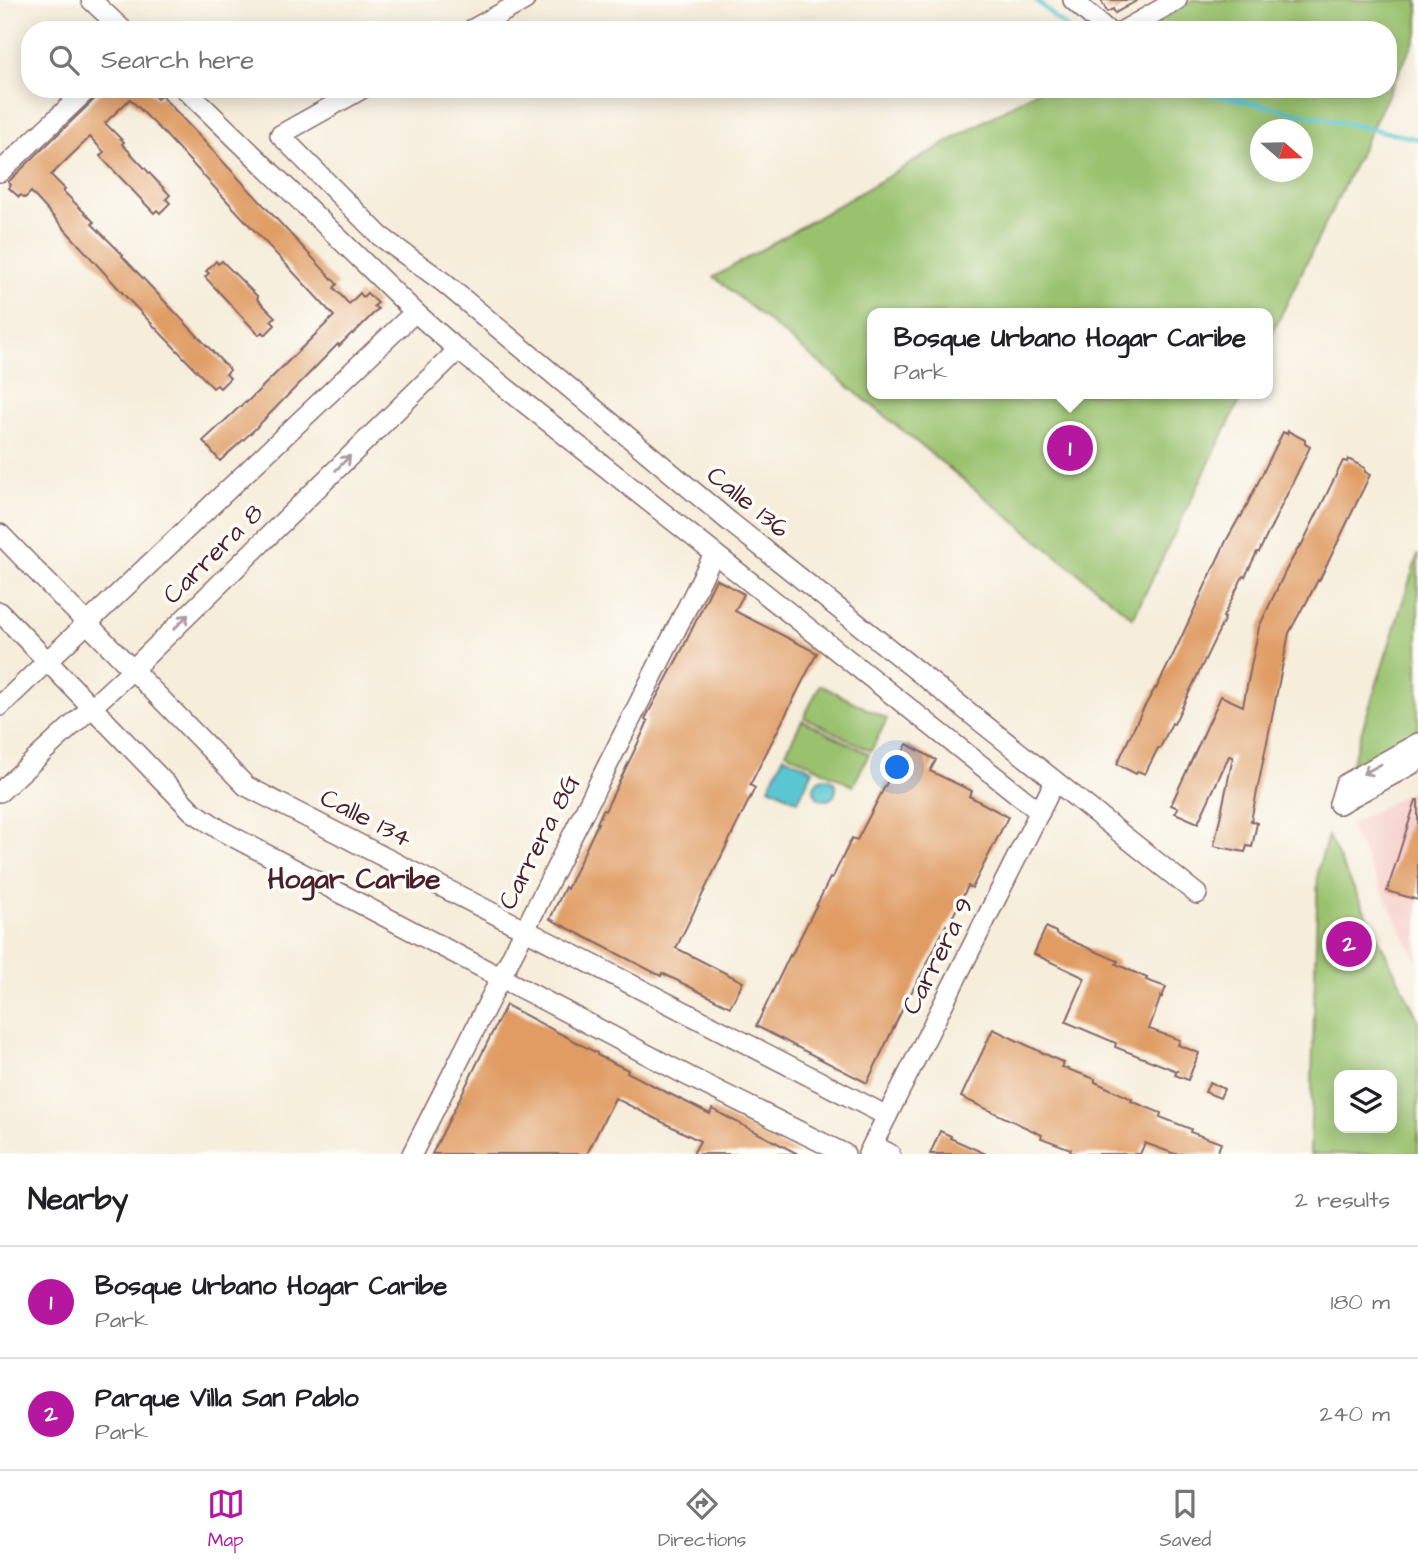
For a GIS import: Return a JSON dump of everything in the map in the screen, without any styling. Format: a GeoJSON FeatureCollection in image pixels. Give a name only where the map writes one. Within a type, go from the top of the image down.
{"type":"FeatureCollection","features":[{"type":"Feature","properties":{"kind":"street"},"geometry":{"type":"LineString","coordinates":[[91,0],[113,21]]}},
{"type":"Feature","properties":{"kind":"street"},"geometry":{"type":"LineString","coordinates":[[487,21],[525,0]]}},
{"type":"Feature","properties":{"kind":"street"},"geometry":{"type":"LineString","coordinates":[[1073,0],[1097,21]]}},
{"type":"Feature","properties":{"kind":"street"},"geometry":{"type":"LineString","coordinates":[[1140,21],[1177,0]]}},
{"type":"Feature","properties":{"kind":"street"},"geometry":{"type":"LineString","coordinates":[[0,172],[78,98]]}},
{"type":"Feature","properties":{"kind":"street"},"geometry":{"type":"LineString","coordinates":[[194,98],[415,312],[458,350],[1040,812]]}},
{"type":"Feature","properties":{"kind":"street","name":"Calle 136"},"geometry":{"type":"LineString","coordinates":[[346,98],[280,135],[380,236],[443,282],[730,522],[1197,894]]}},
{"type":"Feature","properties":{"kind":"street","name":"Carrera 8"},"geometry":{"type":"LineString","coordinates":[[0,706],[415,312]]}},
{"type":"Feature","properties":{"kind":"street","name":"Carrera 8"},"geometry":{"type":"LineString","coordinates":[[0,792],[132,670],[458,350]]}},
{"type":"Feature","properties":{"kind":"street","name":"Calle 134"},"geometry":{"type":"LineString","coordinates":[[0,534],[246,786],[887,1116]]}},
{"type":"Feature","properties":{"kind":"street","name":"Carrera 8G"},"geometry":{"type":"LineString","coordinates":[[411,1154],[714,554]]}},
{"type":"Feature","properties":{"kind":"street"},"geometry":{"type":"LineString","coordinates":[[0,612],[192,811],[222,831],[677,1070],[845,1154]]}},
{"type":"Feature","properties":{"kind":"street"},"geometry":{"type":"LineString","coordinates":[[1418,743],[1345,784],[1339,804],[1418,761]]}},
{"type":"Feature","properties":{"kind":"street","name":"Carrera 9"},"geometry":{"type":"LineString","coordinates":[[870,1149],[1055,781]]}},
{"type":"Feature","properties":{"kind":"street"},"geometry":{"type":"LineString","coordinates":[[870,1149],[890,1154]]}},
{"type":"Feature","properties":{"kind":"shaded area"},"geometry":{"type":"Polygon","coordinates":[[[1418,787],[1418,963],[1349,825],[1418,787]]]}},
{"type":"Feature","properties":{"kind":"green space"},"geometry":{"type":"Polygon","coordinates":[[[1194,0],[1418,0],[1418,33],[1397,76],[1397,21],[1158,21],[1194,0]]]}},
{"type":"Feature","properties":{"kind":"green space"},"geometry":{"type":"Polygon","coordinates":[[[1024,98],[1386,98],[1273,332],[1273,308],[867,308],[867,399],[1241,399],[1133,618],[714,277],[1024,98]]]}},
{"type":"Feature","properties":{"kind":"green space"},"geometry":{"type":"Polygon","coordinates":[[[1418,554],[1418,729],[1350,768],[1418,554]]]}},
{"type":"Feature","properties":{"kind":"green space"},"geometry":{"type":"Polygon","coordinates":[[[820,685],[887,719],[871,751],[804,717],[820,685]]]}},
{"type":"Feature","properties":{"kind":"green space"},"geometry":{"type":"Polygon","coordinates":[[[802,720],[869,754],[853,786],[786,752],[802,720]]]}},
{"type":"Feature","properties":{"kind":"green space"},"geometry":{"type":"Polygon","coordinates":[[[1328,836],[1418,1019],[1418,1154],[1310,1154],[1318,869],[1328,836]]]}},
{"type":"Feature","properties":{"kind":"water"},"geometry":{"type":"Polygon","coordinates":[[[784,756],[813,770],[798,801],[769,787],[784,756]]]}},
{"type":"Feature","properties":{"kind":"water"},"geometry":{"type":"Polygon","coordinates":[[[825,778],[833,781],[836,789],[833,797],[825,800],[817,797],[814,789],[817,781],[825,778]]]}},
{"type":"Feature","properties":{"kind":"building"},"geometry":{"type":"Polygon","coordinates":[[[1101,0],[1138,0],[1115,13],[1113,9],[1107,12],[1101,0]]]}},
{"type":"Feature","properties":{"kind":"building"},"geometry":{"type":"Polygon","coordinates":[[[96,98],[164,98],[337,284],[334,288],[349,304],[360,293],[363,297],[367,293],[378,303],[374,306],[378,309],[353,334],[339,346],[338,344],[220,461],[203,441],[246,403],[334,316],[130,99],[105,123],[170,195],[166,199],[170,203],[160,213],[157,210],[154,213],[100,156],[104,152],[90,137],[51,175],[94,222],[92,224],[230,370],[226,374],[230,378],[220,388],[217,385],[213,388],[31,192],[25,198],[21,195],[19,197],[9,188],[11,185],[8,182],[96,98]]]}},
{"type":"Feature","properties":{"kind":"building"},"geometry":{"type":"Polygon","coordinates":[[[216,261],[218,264],[222,261],[275,317],[271,321],[275,325],[265,335],[262,332],[259,335],[205,277],[209,273],[206,271],[216,261]]]}},
{"type":"Feature","properties":{"kind":"building"},"geometry":{"type":"Polygon","coordinates":[[[1288,431],[1305,440],[1305,444],[1310,447],[1259,552],[1245,577],[1243,576],[1174,724],[1172,723],[1145,774],[1138,771],[1136,774],[1117,764],[1174,653],[1226,541],[1241,517],[1283,432],[1287,434],[1288,431]]]}},
{"type":"Feature","properties":{"kind":"building"},"geometry":{"type":"Polygon","coordinates":[[[1348,459],[1365,468],[1365,472],[1370,475],[1319,581],[1289,633],[1251,821],[1257,823],[1252,847],[1247,846],[1245,852],[1214,846],[1233,757],[1229,756],[1198,823],[1175,813],[1178,808],[1171,805],[1221,696],[1243,706],[1259,627],[1343,461],[1347,462],[1348,459]]]}},
{"type":"Feature","properties":{"kind":"building"},"geometry":{"type":"Polygon","coordinates":[[[716,579],[744,594],[735,611],[817,653],[750,785],[755,788],[676,948],[743,982],[730,1007],[662,973],[661,976],[550,919],[638,743],[648,721],[645,719],[716,579]]]}},
{"type":"Feature","properties":{"kind":"building"},"geometry":{"type":"Polygon","coordinates":[[[907,744],[936,760],[930,771],[972,791],[969,796],[1008,817],[972,888],[968,886],[948,926],[946,925],[867,1083],[756,1026],[830,878],[832,879],[852,838],[857,840],[907,744]]]}},
{"type":"Feature","properties":{"kind":"building"},"geometry":{"type":"Polygon","coordinates":[[[1418,800],[1418,900],[1387,891],[1418,800]]]}},
{"type":"Feature","properties":{"kind":"building"},"geometry":{"type":"Polygon","coordinates":[[[1046,927],[1118,961],[1116,964],[1147,978],[1146,980],[1166,987],[1149,1029],[1180,1040],[1178,1045],[1199,1053],[1188,1080],[1175,1075],[1177,1071],[1115,1047],[1116,1043],[1066,1022],[1085,978],[1034,954],[1046,927]]]}},
{"type":"Feature","properties":{"kind":"building"},"geometry":{"type":"Polygon","coordinates":[[[506,1005],[660,1089],[710,1114],[712,1109],[798,1154],[693,1154],[700,1141],[615,1098],[587,1154],[432,1154],[506,1005]]]}},
{"type":"Feature","properties":{"kind":"building"},"geometry":{"type":"Polygon","coordinates":[[[993,1029],[1064,1063],[1062,1067],[1095,1079],[1095,1082],[1132,1099],[1131,1101],[1161,1113],[1160,1117],[1191,1129],[1190,1132],[1221,1143],[1217,1154],[1175,1154],[1145,1143],[1140,1154],[1076,1154],[1070,1152],[1071,1149],[1041,1138],[1042,1135],[961,1097],[993,1029]]]}},
{"type":"Feature","properties":{"kind":"building"},"geometry":{"type":"Polygon","coordinates":[[[1210,1082],[1224,1089],[1220,1098],[1205,1092],[1210,1082]]]}},
{"type":"Feature","properties":{"kind":"building"},"geometry":{"type":"Polygon","coordinates":[[[940,1131],[951,1136],[950,1138],[986,1154],[930,1154],[940,1131]]]}},
{"type":"Feature","properties":{"kind":"waterway"},"geometry":{"type":"LineString","coordinates":[[1036,0],[1059,21]]}},
{"type":"Feature","properties":{"kind":"waterway"},"geometry":{"type":"LineString","coordinates":[[1229,98],[1418,139]]}},
{"type":"Feature","properties":{"kind":"place","name":"Bosque Urbano Hogar Caribe"},"geometry":{"type":"Point","coordinates":[1070,448]}},
{"type":"Feature","properties":{"kind":"place","name":"Parque Villa San Pablo"},"geometry":{"type":"Point","coordinates":[1349,944]}},
{"type":"Feature","properties":{"kind":"district","name":"Hogar Caribe"},"geometry":{"type":"Point","coordinates":[354,879]}}]}
